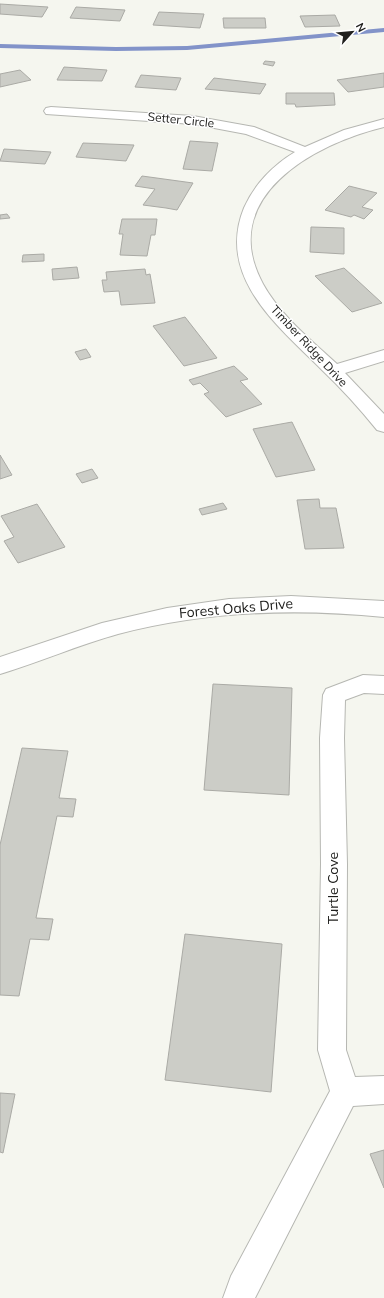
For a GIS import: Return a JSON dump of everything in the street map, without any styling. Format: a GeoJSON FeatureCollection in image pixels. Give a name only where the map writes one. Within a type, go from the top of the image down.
{"type":"FeatureCollection","features":[{"type":"Feature","properties":{"kind":"street","name":"Setter Circle"},"geometry":{"type":"LineString","coordinates":[[51,111],[193,120],[249,130],[306,152]]}},
{"type":"Feature","properties":{"kind":"street","name":"Timber Ridge Drive"},"geometry":{"type":"LineString","coordinates":[[384,123],[335,138],[306,152],[280,169],[265,184],[249,211],[244,232],[244,248],[250,273],[264,297],[291,330],[334,371],[384,426]]}},
{"type":"Feature","properties":{"kind":"street"},"geometry":{"type":"LineString","coordinates":[[334,371],[384,355]]}},
{"type":"Feature","properties":{"kind":"street","name":"Forest Oaks Drive"},"geometry":{"type":"LineString","coordinates":[[0,666],[134,622],[176,613],[213,608],[298,603],[384,609]]}},
{"type":"Feature","properties":{"kind":"street","name":"Turtle Cove"},"geometry":{"type":"LineString","coordinates":[[345,1092],[332,1050],[334,864],[332,738],[334,695],[363,684],[384,685]]}},
{"type":"Feature","properties":{"kind":"street"},"geometry":{"type":"LineString","coordinates":[[239,1298],[242,1287],[345,1092],[384,1090]]}},
{"type":"Feature","properties":{"kind":"building"},"geometry":{"type":"Polygon","coordinates":[[[0,4],[48,7],[42,17],[0,14],[0,4]]]}},
{"type":"Feature","properties":{"kind":"building"},"geometry":{"type":"Polygon","coordinates":[[[76,7],[125,10],[120,21],[70,18],[76,7]]]}},
{"type":"Feature","properties":{"kind":"building"},"geometry":{"type":"Polygon","coordinates":[[[159,12],[204,14],[200,28],[153,25],[159,12]]]}},
{"type":"Feature","properties":{"kind":"building"},"geometry":{"type":"Polygon","coordinates":[[[335,15],[340,26],[305,27],[300,16],[335,15]]]}},
{"type":"Feature","properties":{"kind":"building"},"geometry":{"type":"Polygon","coordinates":[[[223,18],[265,18],[266,28],[224,28],[223,18]]]}},
{"type":"Feature","properties":{"kind":"building"},"geometry":{"type":"Polygon","coordinates":[[[265,61],[275,62],[273,66],[263,64],[265,61]]]}},
{"type":"Feature","properties":{"kind":"building"},"geometry":{"type":"Polygon","coordinates":[[[64,67],[107,70],[102,81],[57,80],[64,67]]]}},
{"type":"Feature","properties":{"kind":"building"},"geometry":{"type":"Polygon","coordinates":[[[20,70],[31,80],[0,87],[0,74],[20,70]]]}},
{"type":"Feature","properties":{"kind":"building"},"geometry":{"type":"Polygon","coordinates":[[[384,73],[384,87],[348,92],[337,80],[384,73]]]}},
{"type":"Feature","properties":{"kind":"building"},"geometry":{"type":"Polygon","coordinates":[[[141,75],[181,78],[176,90],[135,87],[141,75]]]}},
{"type":"Feature","properties":{"kind":"building"},"geometry":{"type":"Polygon","coordinates":[[[214,78],[266,84],[260,94],[205,89],[214,78]]]}},
{"type":"Feature","properties":{"kind":"building"},"geometry":{"type":"Polygon","coordinates":[[[286,93],[334,93],[335,105],[296,107],[295,104],[286,104],[286,93]]]}},
{"type":"Feature","properties":{"kind":"building"},"geometry":{"type":"Polygon","coordinates":[[[190,141],[218,143],[212,171],[183,169],[190,141]]]}},
{"type":"Feature","properties":{"kind":"building"},"geometry":{"type":"Polygon","coordinates":[[[83,143],[134,145],[126,161],[76,157],[83,143]]]}},
{"type":"Feature","properties":{"kind":"building"},"geometry":{"type":"Polygon","coordinates":[[[4,149],[51,152],[45,164],[0,161],[4,149]]]}},
{"type":"Feature","properties":{"kind":"building"},"geometry":{"type":"Polygon","coordinates":[[[142,176],[193,183],[177,210],[143,205],[155,189],[135,186],[142,176]]]}},
{"type":"Feature","properties":{"kind":"building"},"geometry":{"type":"Polygon","coordinates":[[[349,186],[377,193],[362,207],[373,210],[364,219],[354,215],[351,217],[325,210],[349,186]]]}},
{"type":"Feature","properties":{"kind":"building"},"geometry":{"type":"Polygon","coordinates":[[[7,214],[10,218],[0,219],[0,215],[7,214]]]}},
{"type":"Feature","properties":{"kind":"building"},"geometry":{"type":"Polygon","coordinates":[[[122,219],[157,219],[155,235],[151,235],[147,256],[120,255],[123,234],[119,234],[122,219]]]}},
{"type":"Feature","properties":{"kind":"building"},"geometry":{"type":"Polygon","coordinates":[[[311,227],[344,228],[344,254],[310,252],[311,227]]]}},
{"type":"Feature","properties":{"kind":"building"},"geometry":{"type":"Polygon","coordinates":[[[44,254],[44,261],[22,262],[23,255],[44,254]]]}},
{"type":"Feature","properties":{"kind":"building"},"geometry":{"type":"Polygon","coordinates":[[[77,267],[79,278],[53,280],[52,269],[77,267]]]}},
{"type":"Feature","properties":{"kind":"building"},"geometry":{"type":"Polygon","coordinates":[[[344,268],[382,303],[352,312],[315,276],[344,268]]]}},
{"type":"Feature","properties":{"kind":"building"},"geometry":{"type":"Polygon","coordinates":[[[145,269],[146,275],[150,274],[155,303],[121,305],[119,291],[104,292],[102,280],[107,280],[106,272],[145,269]]]}},
{"type":"Feature","properties":{"kind":"building"},"geometry":{"type":"Polygon","coordinates":[[[185,317],[217,358],[184,366],[153,326],[185,317]]]}},
{"type":"Feature","properties":{"kind":"building"},"geometry":{"type":"Polygon","coordinates":[[[86,349],[91,357],[80,360],[75,352],[86,349]]]}},
{"type":"Feature","properties":{"kind":"building"},"geometry":{"type":"Polygon","coordinates":[[[234,366],[248,379],[240,381],[262,404],[226,417],[204,394],[209,392],[200,383],[193,385],[189,380],[234,366]]]}},
{"type":"Feature","properties":{"kind":"building"},"geometry":{"type":"Polygon","coordinates":[[[292,422],[315,470],[276,477],[253,429],[292,422]]]}},
{"type":"Feature","properties":{"kind":"building"},"geometry":{"type":"Polygon","coordinates":[[[0,455],[12,475],[0,479],[0,455]]]}},
{"type":"Feature","properties":{"kind":"building"},"geometry":{"type":"Polygon","coordinates":[[[92,469],[98,478],[82,483],[76,474],[92,469]]]}},
{"type":"Feature","properties":{"kind":"building"},"geometry":{"type":"Polygon","coordinates":[[[319,499],[320,508],[336,508],[344,548],[305,549],[297,500],[319,499]]]}},
{"type":"Feature","properties":{"kind":"building"},"geometry":{"type":"Polygon","coordinates":[[[223,503],[227,509],[202,515],[199,509],[223,503]]]}},
{"type":"Feature","properties":{"kind":"building"},"geometry":{"type":"Polygon","coordinates":[[[37,504],[65,547],[18,563],[4,541],[14,537],[1,516],[37,504]]]}},
{"type":"Feature","properties":{"kind":"building"},"geometry":{"type":"Polygon","coordinates":[[[213,684],[292,688],[289,795],[204,790],[213,684]]]}},
{"type":"Feature","properties":{"kind":"building"},"geometry":{"type":"Polygon","coordinates":[[[22,748],[68,751],[59,798],[76,799],[73,817],[57,816],[36,918],[53,919],[49,940],[30,939],[19,996],[0,995],[0,845],[22,748]]]}},
{"type":"Feature","properties":{"kind":"building"},"geometry":{"type":"Polygon","coordinates":[[[185,934],[282,944],[271,1092],[165,1080],[185,934]]]}},
{"type":"Feature","properties":{"kind":"building"},"geometry":{"type":"Polygon","coordinates":[[[0,1093],[15,1094],[3,1153],[0,1152],[0,1093]]]}},
{"type":"Feature","properties":{"kind":"building"},"geometry":{"type":"Polygon","coordinates":[[[384,1150],[384,1188],[370,1154],[384,1150]]]}},
{"type":"Feature","properties":{"kind":"waterway"},"geometry":{"type":"LineString","coordinates":[[0,46],[116,49],[187,48],[384,30]]}}]}
